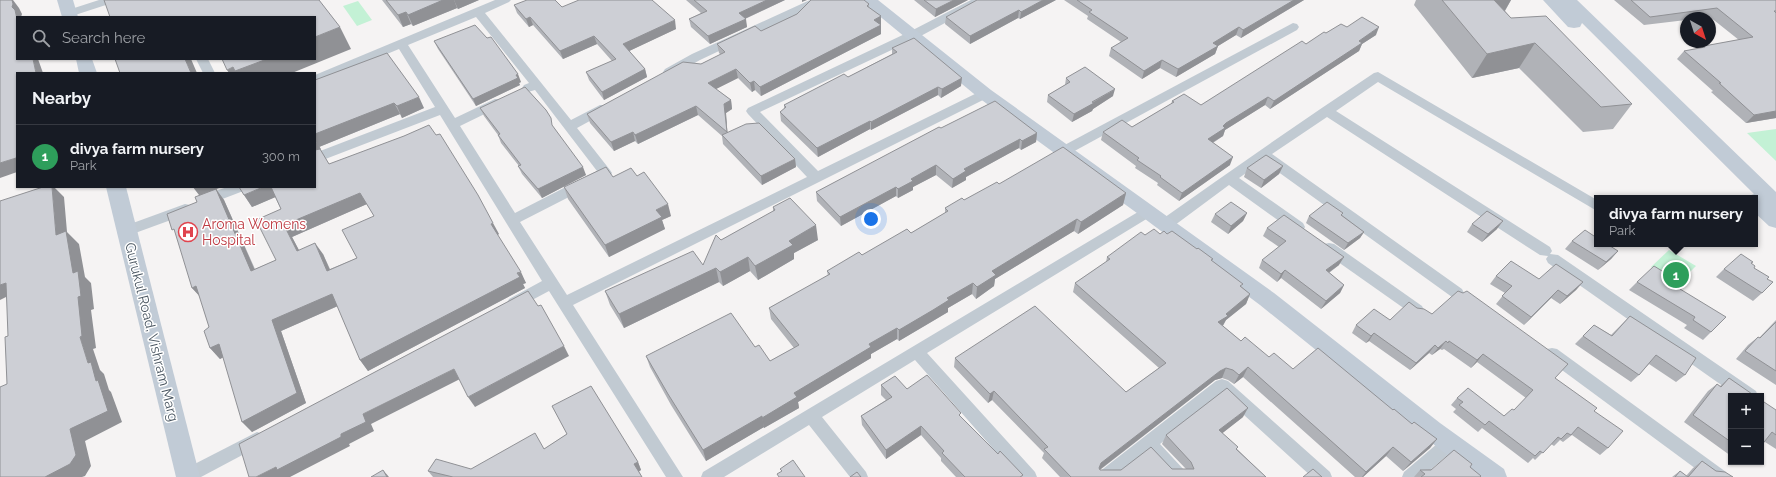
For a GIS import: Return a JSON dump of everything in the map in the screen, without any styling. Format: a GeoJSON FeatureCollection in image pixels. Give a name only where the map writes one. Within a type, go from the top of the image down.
{"type":"FeatureCollection","features":[{"type":"Feature","properties":{"kind":"street"},"geometry":{"type":"LineString","coordinates":[[55,0],[66,12],[111,0]]}},
{"type":"Feature","properties":{"kind":"street"},"geometry":{"type":"LineString","coordinates":[[656,79],[696,57],[819,0]]}},
{"type":"Feature","properties":{"kind":"street"},"geometry":{"type":"LineString","coordinates":[[868,0],[985,94],[1166,224],[1267,299],[1495,477]]}},
{"type":"Feature","properties":{"kind":"street"},"geometry":{"type":"LineString","coordinates":[[816,178],[752,111],[913,35],[980,0]]}},
{"type":"Feature","properties":{"kind":"street"},"geometry":{"type":"LineString","coordinates":[[1551,0],[1749,195]]}},
{"type":"Feature","properties":{"kind":"street"},"geometry":{"type":"LineString","coordinates":[[1568,0],[1776,204]]}},
{"type":"Feature","properties":{"kind":"street"},"geometry":{"type":"LineString","coordinates":[[316,80],[502,1]]}},
{"type":"Feature","properties":{"kind":"street"},"geometry":{"type":"LineString","coordinates":[[477,11],[537,84],[605,173],[512,220]]}},
{"type":"Feature","properties":{"kind":"street"},"geometry":{"type":"LineString","coordinates":[[1064,151],[1293,27]]}},
{"type":"Feature","properties":{"kind":"street"},"geometry":{"type":"LineString","coordinates":[[402,44],[675,477]]}},
{"type":"Feature","properties":{"kind":"street"},"geometry":{"type":"LineString","coordinates":[[74,60],[78,72]]}},
{"type":"Feature","properties":{"kind":"street"},"geometry":{"type":"LineString","coordinates":[[84,60],[88,72]]}},
{"type":"Feature","properties":{"kind":"street"},"geometry":{"type":"LineString","coordinates":[[202,60],[208,72]]}},
{"type":"Feature","properties":{"kind":"street"},"geometry":{"type":"LineString","coordinates":[[1166,224],[1326,110],[1378,76],[1594,204]]}},
{"type":"Feature","properties":{"kind":"street"},"geometry":{"type":"LineString","coordinates":[[452,124],[537,84]]}},
{"type":"Feature","properties":{"kind":"street"},"geometry":{"type":"LineString","coordinates":[[564,303],[985,94]]}},
{"type":"Feature","properties":{"kind":"street"},"geometry":{"type":"LineString","coordinates":[[569,127],[616,101]]}},
{"type":"Feature","properties":{"kind":"street"},"geometry":{"type":"LineString","coordinates":[[316,158],[442,109]]}},
{"type":"Feature","properties":{"kind":"street"},"geometry":{"type":"LineString","coordinates":[[1326,110],[1549,255],[1607,298],[1746,393]]}},
{"type":"Feature","properties":{"kind":"street"},"geometry":{"type":"LineString","coordinates":[[1263,154],[1457,292]]}},
{"type":"Feature","properties":{"kind":"street"},"geometry":{"type":"LineString","coordinates":[[1229,178],[1417,310]]}},
{"type":"Feature","properties":{"kind":"street","name":"Gurukul Road, Vishram Marg"},"geometry":{"type":"LineString","coordinates":[[102,188],[183,477]]}},
{"type":"Feature","properties":{"kind":"street","name":"Gurukul Road, Vishram Marg"},"geometry":{"type":"LineString","coordinates":[[116,188],[183,477]]}},
{"type":"Feature","properties":{"kind":"street"},"geometry":{"type":"LineString","coordinates":[[127,231],[238,188]]}},
{"type":"Feature","properties":{"kind":"street"},"geometry":{"type":"LineString","coordinates":[[1758,204],[1776,221]]}},
{"type":"Feature","properties":{"kind":"street"},"geometry":{"type":"LineString","coordinates":[[709,477],[812,416],[1148,211]]}},
{"type":"Feature","properties":{"kind":"street"},"geometry":{"type":"LineString","coordinates":[[502,309],[552,283]]}},
{"type":"Feature","properties":{"kind":"street"},"geometry":{"type":"LineString","coordinates":[[1542,347],[1720,477]]}},
{"type":"Feature","properties":{"kind":"street"},"geometry":{"type":"LineString","coordinates":[[917,352],[1029,477]]}},
{"type":"Feature","properties":{"kind":"street"},"geometry":{"type":"LineString","coordinates":[[1105,477],[1222,386],[1324,477]]}},
{"type":"Feature","properties":{"kind":"street"},"geometry":{"type":"LineString","coordinates":[[812,416],[860,477]]}},
{"type":"Feature","properties":{"kind":"street"},"geometry":{"type":"LineString","coordinates":[[183,477],[271,432]]}},
{"type":"Feature","properties":{"kind":"street"},"geometry":{"type":"LineString","coordinates":[[1148,443],[1180,477]]}},
{"type":"Feature","properties":{"kind":"street"},"geometry":{"type":"LineString","coordinates":[[1410,477],[1450,443]]}},
{"type":"Feature","properties":{"kind":"green space"},"geometry":{"type":"Polygon","coordinates":[[[358,1],[372,20],[357,26],[343,6],[358,1]]]}},
{"type":"Feature","properties":{"kind":"green space"},"geometry":{"type":"Polygon","coordinates":[[[1776,129],[1776,161],[1747,133],[1776,129]]]}},
{"type":"Feature","properties":{"kind":"green space"},"geometry":{"type":"Polygon","coordinates":[[[1669,250],[1696,266],[1678,284],[1651,267],[1669,250]]]}},
{"type":"Feature","properties":{"kind":"building"},"geometry":{"type":"Polygon","coordinates":[[[0,0],[12,0],[12,7],[15,10],[16,16],[16,60],[33,60],[36,72],[16,72],[16,158],[0,163],[0,0]]]}},
{"type":"Feature","properties":{"kind":"building"},"geometry":{"type":"Polygon","coordinates":[[[104,0],[319,0],[340,27],[316,37],[316,16],[110,16],[104,0]]]}},
{"type":"Feature","properties":{"kind":"building"},"geometry":{"type":"Polygon","coordinates":[[[386,0],[443,0],[408,15],[406,12],[398,15],[386,0]]]}},
{"type":"Feature","properties":{"kind":"building"},"geometry":{"type":"Polygon","coordinates":[[[527,0],[555,0],[562,7],[579,0],[652,0],[675,20],[623,44],[645,69],[602,92],[586,72],[616,59],[594,36],[560,51],[530,17],[526,19],[514,5],[527,0]]]}},
{"type":"Feature","properties":{"kind":"building"},"geometry":{"type":"Polygon","coordinates":[[[694,0],[767,0],[739,13],[746,19],[708,36],[689,19],[707,11],[694,0]]]}},
{"type":"Feature","properties":{"kind":"building"},"geometry":{"type":"Polygon","coordinates":[[[811,0],[864,0],[869,4],[867,6],[881,16],[874,20],[881,25],[760,87],[754,81],[750,83],[736,69],[708,83],[731,100],[724,104],[727,132],[696,106],[635,135],[633,132],[611,142],[587,114],[683,62],[701,64],[725,52],[717,44],[755,26],[761,31],[797,14],[811,0]]]}},
{"type":"Feature","properties":{"kind":"building"},"geometry":{"type":"Polygon","coordinates":[[[924,0],[954,0],[936,9],[924,0]]]}},
{"type":"Feature","properties":{"kind":"building"},"geometry":{"type":"Polygon","coordinates":[[[977,0],[1043,0],[1021,12],[1019,10],[970,36],[946,17],[977,0]]]}},
{"type":"Feature","properties":{"kind":"building"},"geometry":{"type":"Polygon","coordinates":[[[1077,0],[1294,0],[1243,30],[1239,27],[1213,43],[1218,46],[1178,69],[1162,60],[1144,71],[1111,48],[1128,38],[1089,12],[1092,10],[1077,0]]]}},
{"type":"Feature","properties":{"kind":"building"},"geometry":{"type":"Polygon","coordinates":[[[1442,0],[1494,0],[1511,18],[1546,16],[1632,104],[1601,107],[1535,43],[1487,54],[1442,0]]]}},
{"type":"Feature","properties":{"kind":"building"},"geometry":{"type":"Polygon","coordinates":[[[1631,0],[1776,0],[1776,11],[1774,11],[1776,13],[1776,111],[1754,115],[1719,83],[1721,83],[1684,51],[1700,48],[1716,48],[1716,44],[1753,37],[1717,8],[1650,17],[1631,0]]]}},
{"type":"Feature","properties":{"kind":"building"},"geometry":{"type":"Polygon","coordinates":[[[1362,17],[1379,27],[1359,41],[1362,43],[1274,101],[1268,97],[1226,123],[1223,126],[1225,128],[1208,139],[1233,157],[1182,193],[1160,177],[1161,176],[1137,160],[1139,158],[1103,132],[1122,120],[1132,127],[1174,102],[1172,101],[1184,94],[1201,105],[1302,41],[1306,44],[1324,32],[1326,33],[1341,24],[1347,27],[1362,17]]]}},
{"type":"Feature","properties":{"kind":"building"},"geometry":{"type":"Polygon","coordinates":[[[475,25],[487,38],[491,37],[518,74],[516,75],[518,78],[473,99],[434,41],[475,25]]]}},
{"type":"Feature","properties":{"kind":"building"},"geometry":{"type":"Polygon","coordinates":[[[914,38],[962,78],[942,89],[938,87],[817,148],[780,112],[786,107],[784,105],[844,74],[848,77],[897,52],[892,48],[914,38]]]}},
{"type":"Feature","properties":{"kind":"building"},"geometry":{"type":"Polygon","coordinates":[[[387,53],[419,97],[397,106],[394,103],[316,134],[316,80],[387,53]]]}},
{"type":"Feature","properties":{"kind":"building"},"geometry":{"type":"Polygon","coordinates":[[[115,60],[185,60],[191,72],[120,72],[115,60]]]}},
{"type":"Feature","properties":{"kind":"building"},"geometry":{"type":"Polygon","coordinates":[[[222,60],[264,60],[235,71],[233,67],[227,70],[222,60]]]}},
{"type":"Feature","properties":{"kind":"building"},"geometry":{"type":"Polygon","coordinates":[[[1085,67],[1115,89],[1074,114],[1048,95],[1070,82],[1066,78],[1085,67]]]}},
{"type":"Feature","properties":{"kind":"building"},"geometry":{"type":"Polygon","coordinates":[[[525,87],[546,110],[551,118],[552,125],[583,167],[538,189],[518,166],[521,165],[480,108],[525,87]]]}},
{"type":"Feature","properties":{"kind":"building"},"geometry":{"type":"Polygon","coordinates":[[[995,101],[1037,133],[1022,141],[1020,139],[964,169],[966,171],[953,179],[936,165],[911,179],[913,181],[898,189],[896,187],[840,217],[816,192],[939,127],[941,128],[995,101]]]}},
{"type":"Feature","properties":{"kind":"building"},"geometry":{"type":"Polygon","coordinates":[[[759,123],[795,159],[761,176],[722,135],[746,124],[759,123]]]}},
{"type":"Feature","properties":{"kind":"building"},"geometry":{"type":"Polygon","coordinates":[[[429,125],[436,135],[440,134],[478,195],[493,223],[491,224],[521,272],[517,273],[520,277],[360,360],[332,294],[272,320],[297,393],[242,422],[219,344],[210,348],[204,331],[209,327],[196,286],[192,288],[174,229],[172,230],[167,214],[197,202],[195,197],[216,189],[251,271],[276,260],[256,220],[281,209],[271,188],[316,188],[316,150],[320,149],[329,164],[429,125]],[[360,193],[284,225],[297,251],[315,243],[327,271],[357,258],[342,230],[374,216],[360,193]]]}},
{"type":"Feature","properties":{"kind":"building"},"geometry":{"type":"Polygon","coordinates":[[[1063,147],[1126,193],[1081,222],[1077,219],[992,271],[996,275],[977,287],[973,283],[947,298],[949,300],[899,330],[897,328],[869,344],[871,347],[794,393],[797,397],[703,450],[646,356],[731,313],[755,347],[759,345],[770,361],[799,345],[769,308],[830,274],[827,271],[859,252],[862,255],[907,229],[911,233],[948,211],[945,208],[962,198],[964,200],[997,182],[999,184],[1063,147]]]}},
{"type":"Feature","properties":{"kind":"building"},"geometry":{"type":"Polygon","coordinates":[[[1266,155],[1283,166],[1264,180],[1247,168],[1266,155]]]}},
{"type":"Feature","properties":{"kind":"building"},"geometry":{"type":"Polygon","coordinates":[[[606,167],[613,177],[631,168],[637,176],[644,172],[668,204],[656,210],[662,217],[605,245],[564,187],[606,167]]]}},
{"type":"Feature","properties":{"kind":"building"},"geometry":{"type":"Polygon","coordinates":[[[40,188],[52,188],[56,235],[66,231],[73,273],[78,271],[81,296],[78,297],[82,336],[80,337],[88,363],[91,362],[96,381],[98,380],[108,411],[70,429],[76,455],[70,464],[45,477],[0,477],[0,387],[7,384],[5,337],[8,336],[6,283],[0,285],[0,201],[40,188]]]}},
{"type":"Feature","properties":{"kind":"building"},"geometry":{"type":"Polygon","coordinates":[[[240,188],[261,188],[244,195],[240,188]]]}},
{"type":"Feature","properties":{"kind":"building"},"geometry":{"type":"Polygon","coordinates":[[[790,198],[816,225],[789,241],[793,245],[755,266],[748,257],[720,272],[716,268],[619,314],[605,291],[693,251],[703,265],[716,235],[721,240],[775,210],[773,207],[790,198]]]}},
{"type":"Feature","properties":{"kind":"building"},"geometry":{"type":"Polygon","coordinates":[[[1231,202],[1247,213],[1231,226],[1215,214],[1231,202]]]}},
{"type":"Feature","properties":{"kind":"building"},"geometry":{"type":"Polygon","coordinates":[[[1327,202],[1343,213],[1341,215],[1364,232],[1348,243],[1309,216],[1327,202]]]}},
{"type":"Feature","properties":{"kind":"building"},"geometry":{"type":"Polygon","coordinates":[[[1487,211],[1503,221],[1488,234],[1472,224],[1487,211]]]}},
{"type":"Feature","properties":{"kind":"building"},"geometry":{"type":"Polygon","coordinates":[[[1284,215],[1344,257],[1326,270],[1344,285],[1326,301],[1285,270],[1281,274],[1262,260],[1286,241],[1267,228],[1284,215]]]}},
{"type":"Feature","properties":{"kind":"building"},"geometry":{"type":"Polygon","coordinates":[[[1154,229],[1160,234],[1164,231],[1167,234],[1172,231],[1213,259],[1211,260],[1243,284],[1240,286],[1250,294],[1226,314],[1228,316],[1218,322],[1241,341],[1245,337],[1269,357],[1274,353],[1293,369],[1318,348],[1393,410],[1394,409],[1412,424],[1414,422],[1437,439],[1411,462],[1393,447],[1366,472],[1248,367],[1239,375],[1233,370],[1226,368],[1220,371],[1101,463],[1099,468],[1100,470],[1121,470],[1151,447],[1172,469],[1194,469],[1191,462],[1166,435],[1227,388],[1248,408],[1219,430],[1238,447],[1236,449],[1266,477],[1071,477],[1044,449],[1048,447],[994,391],[990,394],[955,358],[1035,306],[1126,392],[1166,363],[1075,283],[1110,259],[1107,257],[1141,232],[1145,235],[1154,229]]]}},
{"type":"Feature","properties":{"kind":"building"},"geometry":{"type":"Polygon","coordinates":[[[1585,230],[1594,236],[1594,247],[1612,247],[1618,251],[1606,262],[1572,241],[1585,230]]]}},
{"type":"Feature","properties":{"kind":"building"},"geometry":{"type":"Polygon","coordinates":[[[1741,254],[1753,262],[1751,263],[1755,266],[1754,268],[1769,277],[1767,279],[1773,282],[1762,293],[1724,269],[1741,254]]]}},
{"type":"Feature","properties":{"kind":"building"},"geometry":{"type":"Polygon","coordinates":[[[1511,261],[1539,279],[1556,264],[1583,282],[1567,296],[1558,290],[1531,317],[1502,296],[1512,286],[1496,276],[1511,261]]]}},
{"type":"Feature","properties":{"kind":"building"},"geometry":{"type":"Polygon","coordinates":[[[1654,266],[1685,285],[1680,289],[1726,317],[1711,332],[1693,320],[1695,317],[1637,282],[1654,266]]]}},
{"type":"Feature","properties":{"kind":"building"},"geometry":{"type":"Polygon","coordinates":[[[528,291],[538,306],[541,305],[564,346],[468,397],[454,369],[363,414],[366,422],[341,434],[341,437],[277,470],[276,467],[256,477],[249,477],[239,444],[528,291]]]}},
{"type":"Feature","properties":{"kind":"building"},"geometry":{"type":"Polygon","coordinates":[[[1458,291],[1463,293],[1467,291],[1568,364],[1555,378],[1597,408],[1594,411],[1623,431],[1608,448],[1578,427],[1571,435],[1567,433],[1561,439],[1558,437],[1543,453],[1540,451],[1535,456],[1489,421],[1485,425],[1459,405],[1463,402],[1457,398],[1468,388],[1504,416],[1512,409],[1514,410],[1533,390],[1483,354],[1477,360],[1449,341],[1448,343],[1446,341],[1438,348],[1435,345],[1416,363],[1374,333],[1371,336],[1356,325],[1374,309],[1390,320],[1409,302],[1417,308],[1424,309],[1432,314],[1458,291]]]}},
{"type":"Feature","properties":{"kind":"building"},"geometry":{"type":"Polygon","coordinates":[[[1630,316],[1696,358],[1685,375],[1656,355],[1639,375],[1583,336],[1594,325],[1612,336],[1630,316]]]}},
{"type":"Feature","properties":{"kind":"building"},"geometry":{"type":"Polygon","coordinates":[[[1776,322],[1776,371],[1745,351],[1758,337],[1760,338],[1776,322]]]}},
{"type":"Feature","properties":{"kind":"building"},"geometry":{"type":"Polygon","coordinates":[[[927,375],[961,413],[959,415],[998,454],[1000,451],[1023,475],[1020,477],[965,477],[942,453],[944,451],[921,426],[886,450],[861,416],[892,397],[881,385],[895,376],[907,389],[927,375]]]}},
{"type":"Feature","properties":{"kind":"building"},"geometry":{"type":"Polygon","coordinates":[[[1729,378],[1751,393],[1728,393],[1728,440],[1693,415],[1717,384],[1721,387],[1729,378]]]}},
{"type":"Feature","properties":{"kind":"building"},"geometry":{"type":"Polygon","coordinates":[[[591,386],[638,462],[634,464],[642,477],[453,477],[428,471],[436,459],[471,469],[535,433],[544,449],[567,434],[552,406],[591,386]]]}},
{"type":"Feature","properties":{"kind":"building"},"geometry":{"type":"Polygon","coordinates":[[[1764,402],[1776,410],[1776,435],[1772,432],[1764,442],[1764,402]]]}},
{"type":"Feature","properties":{"kind":"building"},"geometry":{"type":"Polygon","coordinates":[[[1454,450],[1472,464],[1470,467],[1481,476],[1480,477],[1421,477],[1425,474],[1420,470],[1431,470],[1454,450]]]}},
{"type":"Feature","properties":{"kind":"building"},"geometry":{"type":"Polygon","coordinates":[[[793,460],[805,477],[779,477],[777,474],[782,471],[780,469],[793,460]]]}},
{"type":"Feature","properties":{"kind":"building"},"geometry":{"type":"Polygon","coordinates":[[[1702,461],[1716,471],[1725,472],[1733,477],[1688,477],[1702,461]]]}},
{"type":"Feature","properties":{"kind":"building"},"geometry":{"type":"Polygon","coordinates":[[[1313,469],[1322,477],[1303,477],[1313,469]]]}},
{"type":"Feature","properties":{"kind":"building"},"geometry":{"type":"Polygon","coordinates":[[[383,470],[387,477],[371,477],[383,470]]]}},
{"type":"Feature","properties":{"kind":"building"},"geometry":{"type":"Polygon","coordinates":[[[1680,471],[1688,477],[1675,477],[1680,471]]]}},
{"type":"Feature","properties":{"kind":"building"},"geometry":{"type":"Polygon","coordinates":[[[857,472],[861,477],[850,477],[857,472]]]}},
{"type":"Feature","properties":{"kind":"place","name":"Aroma Womens Hospital"},"geometry":{"type":"Point","coordinates":[188,232]}},
{"type":"Feature","properties":{"kind":"place","name":"divya farm nursery"},"geometry":{"type":"Point","coordinates":[1676,275]}}]}
